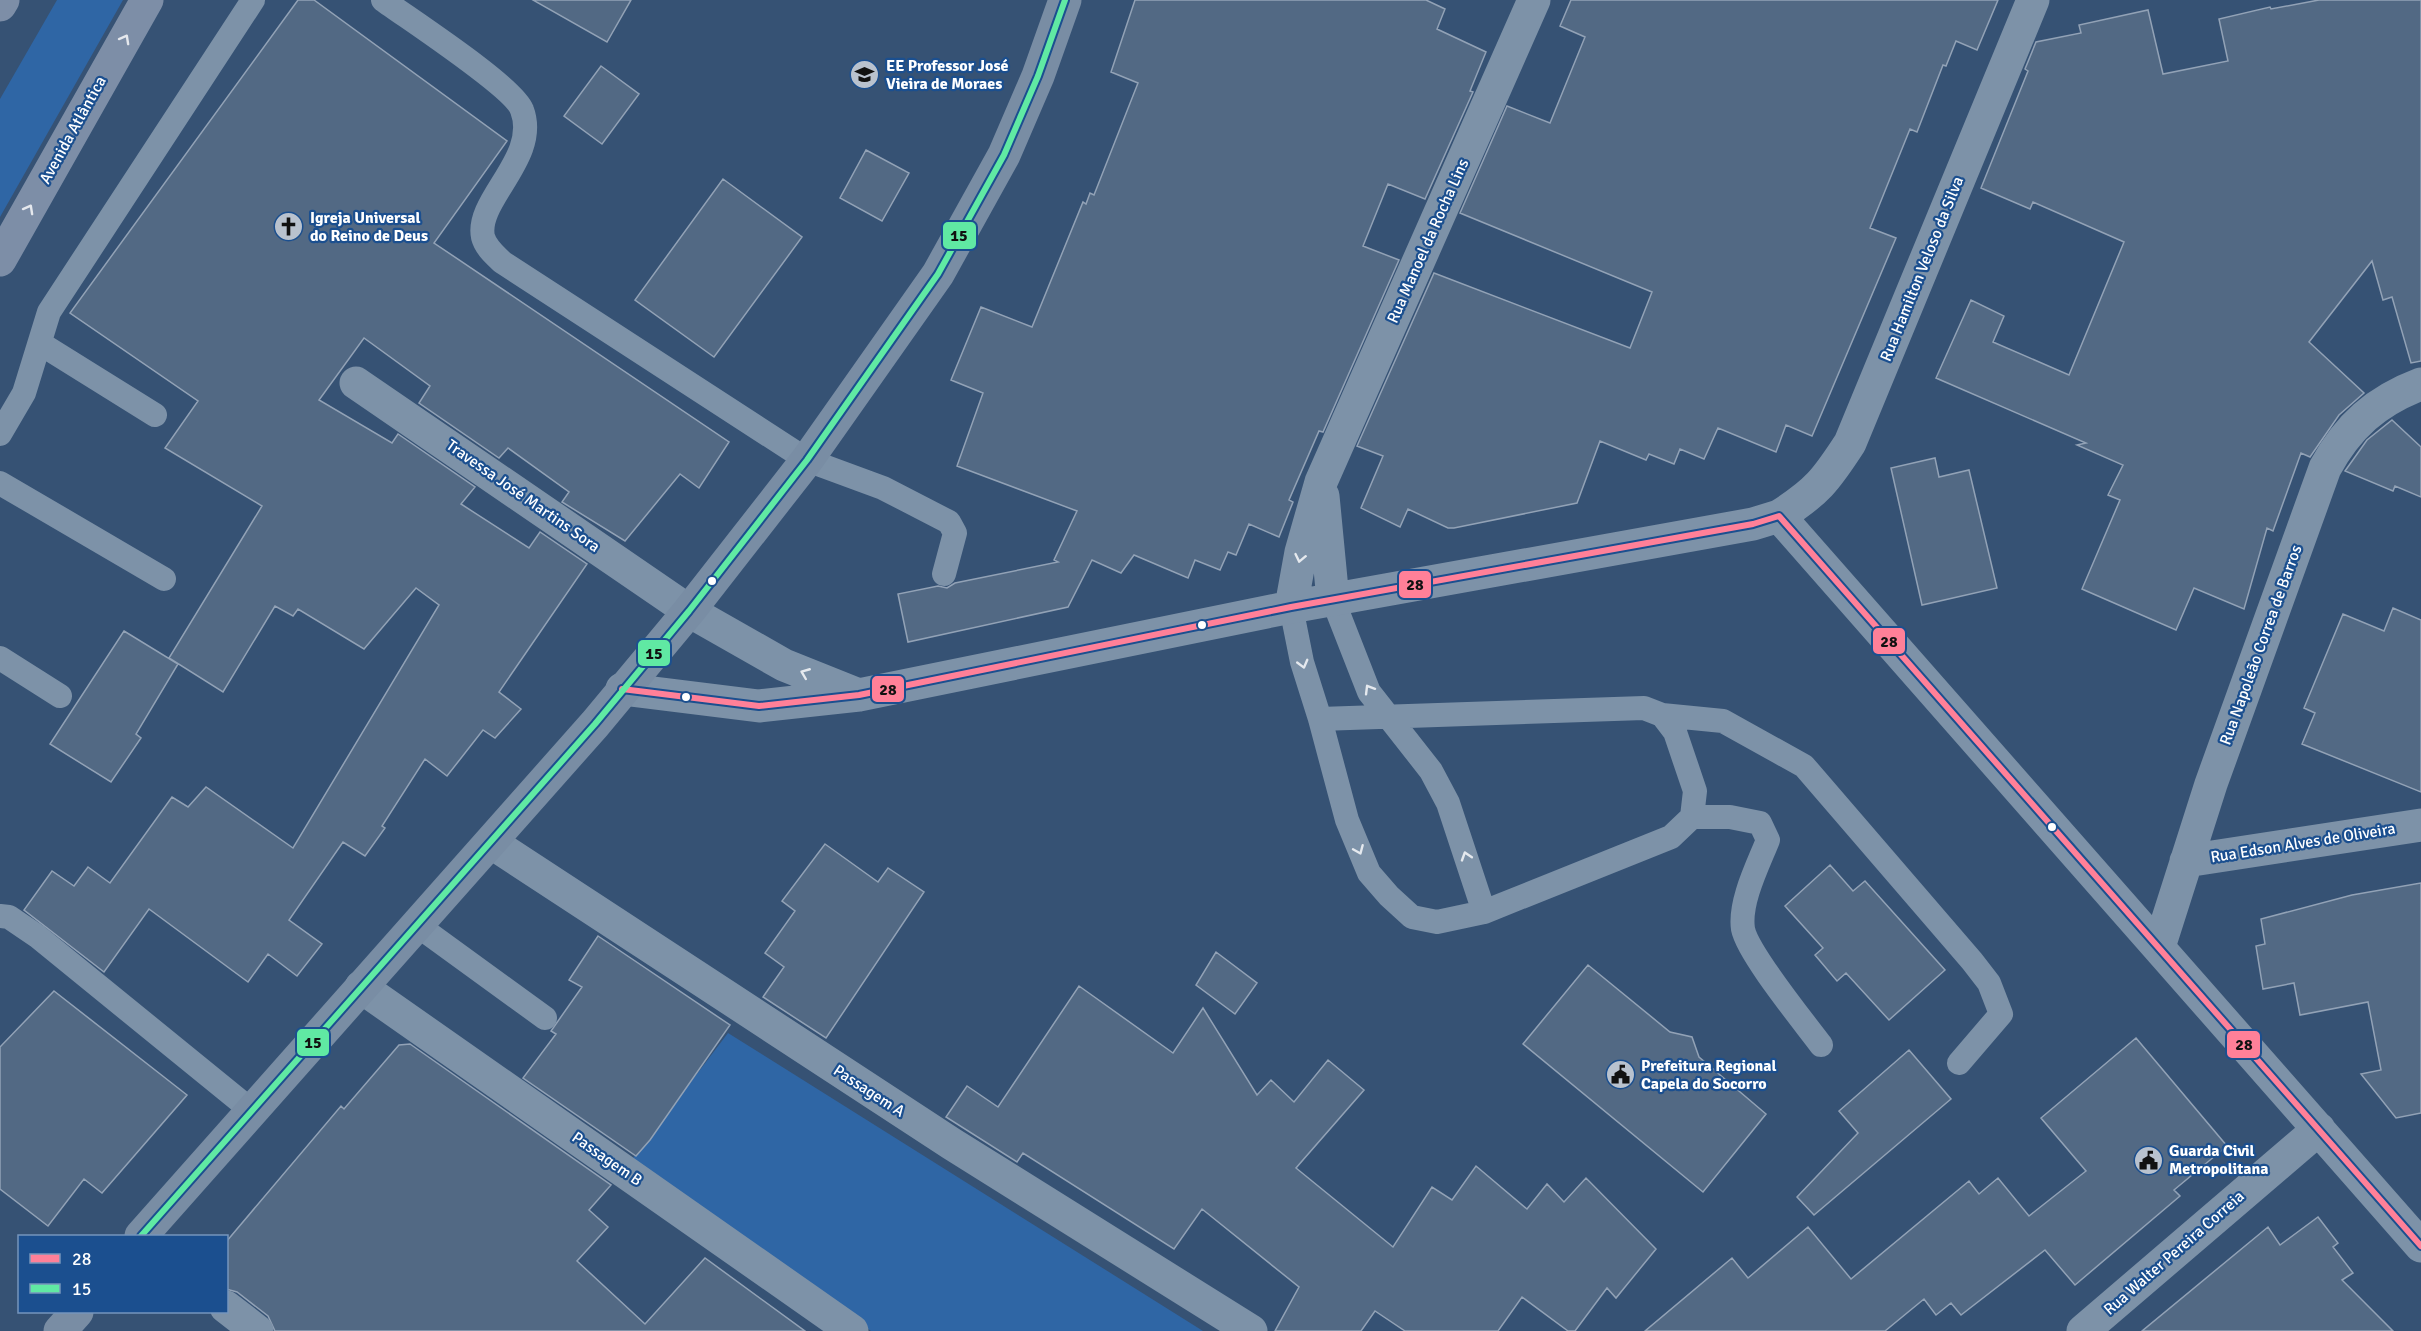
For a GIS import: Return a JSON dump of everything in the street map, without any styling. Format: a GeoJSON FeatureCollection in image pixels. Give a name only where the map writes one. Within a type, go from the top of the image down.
{"type":"FeatureCollection","features":[{"type":"Feature","properties":{"kind":"main road"},"geometry":{"type":"LineString","coordinates":[[0,5],[3,0]]}},
{"type":"Feature","properties":{"kind":"main road","name":"Avenida Atlântica"},"geometry":{"type":"LineString","coordinates":[[0,260],[147,0]]}},
{"type":"Feature","properties":{"kind":"main road"},"geometry":{"type":"LineString","coordinates":[[142,1235],[492,843],[689,611],[807,460],[938,274],[1004,155],[1038,76],[1065,0]]}},
{"type":"Feature","properties":{"kind":"main road"},"geometry":{"type":"LineString","coordinates":[[60,1331],[75,1313]]}},
{"type":"Feature","properties":{"kind":"street","name":"Rua Manoel da Rocha Lins"},"geometry":{"type":"LineString","coordinates":[[1291,607],[1301,552],[1322,482],[1534,0]]}},
{"type":"Feature","properties":{"kind":"street","name":"Rua Hamilton Veloso da Silva"},"geometry":{"type":"LineString","coordinates":[[622,689],[759,706],[859,695],[1291,607],[1753,524],[1779,516],[1810,496],[1829,475],[1850,443],[2034,0]]}},
{"type":"Feature","properties":{"kind":"street","name":"Travessa José Martins Sora"},"geometry":{"type":"LineString","coordinates":[[356,383],[689,611],[784,665],[859,695]]}},
{"type":"Feature","properties":{"kind":"street","name":"Rua Napoleão Correa de Barros"},"geometry":{"type":"LineString","coordinates":[[2159,947],[2186,861],[2325,468],[2340,440],[2358,421],[2382,402],[2421,384]]}},
{"type":"Feature","properties":{"kind":"street","name":"Rua Manoel da Rocha Lins"},"geometry":{"type":"LineString","coordinates":[[1322,482],[1333,600]]}},
{"type":"Feature","properties":{"kind":"street"},"geometry":{"type":"LineString","coordinates":[[1779,516],[2421,1246]]}},
{"type":"Feature","properties":{"kind":"street","name":"Rua Edson Alves de Oliveira"},"geometry":{"type":"LineString","coordinates":[[2186,861],[2421,825]]}},
{"type":"Feature","properties":{"kind":"street","name":"Passagem A"},"geometry":{"type":"LineString","coordinates":[[492,843],[942,1138],[1251,1331]]}},
{"type":"Feature","properties":{"kind":"street","name":"Passagem B"},"geometry":{"type":"LineString","coordinates":[[361,987],[852,1331]]}},
{"type":"Feature","properties":{"kind":"street","name":"Rua Walter Pereira Correia"},"geometry":{"type":"LineString","coordinates":[[2083,1331],[2319,1129]]}},
{"type":"Feature","properties":{"kind":"street"},"geometry":{"type":"LineString","coordinates":[[228,1309],[257,1331]]}},
{"type":"Feature","properties":{"kind":"lane"},"geometry":{"type":"LineString","coordinates":[[0,434],[24,393],[49,312],[253,0]]}},
{"type":"Feature","properties":{"kind":"lane"},"geometry":{"type":"LineString","coordinates":[[383,0],[505,88],[522,109],[526,133],[514,164],[484,218],[483,237],[490,250],[502,262],[807,460],[883,488],[949,522],[955,533],[944,574]]}},
{"type":"Feature","properties":{"kind":"lane"},"geometry":{"type":"LineString","coordinates":[[41,344],[155,415]]}},
{"type":"Feature","properties":{"kind":"lane"},"geometry":{"type":"LineString","coordinates":[[0,483],[165,579]]}},
{"type":"Feature","properties":{"kind":"lane"},"geometry":{"type":"LineString","coordinates":[[1333,600],[1360,674],[1369,692],[1431,771],[1448,803],[1484,912]]}},
{"type":"Feature","properties":{"kind":"lane"},"geometry":{"type":"LineString","coordinates":[[1291,607],[1302,662],[1320,718],[1347,820],[1369,873],[1412,917],[1437,922],[1484,912],[1671,837],[1692,817],[1695,791],[1675,732],[1662,715]]}},
{"type":"Feature","properties":{"kind":"lane"},"geometry":{"type":"LineString","coordinates":[[0,658],[60,696]]}},
{"type":"Feature","properties":{"kind":"lane"},"geometry":{"type":"LineString","coordinates":[[1320,718],[1644,708],[1662,715],[1723,721],[1804,766],[1989,983],[2001,1014],[1959,1063]]}},
{"type":"Feature","properties":{"kind":"lane"},"geometry":{"type":"LineString","coordinates":[[1692,817],[1730,817],[1760,823],[1768,840],[1747,894],[1743,930],[1760,962],[1821,1045]]}},
{"type":"Feature","properties":{"kind":"lane"},"geometry":{"type":"LineString","coordinates":[[0,916],[9,917],[37,936],[252,1111]]}},
{"type":"Feature","properties":{"kind":"lane"},"geometry":{"type":"LineString","coordinates":[[417,925],[545,1018]]}},
{"type":"Feature","properties":{"kind":"shaded area"},"geometry":{"type":"Polygon","coordinates":[[[57,0],[123,0],[0,217],[0,99],[57,0]]]}},
{"type":"Feature","properties":{"kind":"shaded area"},"geometry":{"type":"Polygon","coordinates":[[[728,1033],[1203,1331],[871,1331],[630,1162],[728,1033]]]}},
{"type":"Feature","properties":{"kind":"building"},"geometry":{"type":"Polygon","coordinates":[[[298,0],[314,0],[507,141],[434,243],[729,442],[699,488],[680,474],[625,541],[562,502],[569,492],[508,448],[499,458],[419,403],[430,386],[364,338],[319,400],[392,443],[398,434],[475,487],[461,504],[529,548],[540,532],[587,564],[499,692],[521,709],[495,738],[483,730],[447,776],[425,759],[382,826],[385,828],[365,856],[343,842],[289,920],[322,944],[297,976],[268,954],[248,982],[149,909],[104,972],[24,910],[52,871],[74,886],[88,867],[110,883],[172,797],[188,807],[206,787],[293,848],[439,605],[416,588],[364,649],[298,609],[293,616],[275,606],[223,692],[169,658],[262,506],[165,448],[198,401],[70,313],[298,0]]]}},
{"type":"Feature","properties":{"kind":"building"},"geometry":{"type":"Polygon","coordinates":[[[533,0],[631,0],[607,42],[533,0]]]}},
{"type":"Feature","properties":{"kind":"building"},"geometry":{"type":"Polygon","coordinates":[[[1135,0],[1426,0],[1445,9],[1437,29],[1486,52],[1470,91],[1473,92],[1425,199],[1388,184],[1363,246],[1399,260],[1323,432],[1319,431],[1289,500],[1293,502],[1279,537],[1249,524],[1236,555],[1228,552],[1220,570],[1195,560],[1188,578],[1134,555],[1121,573],[1092,560],[1068,607],[908,642],[898,594],[938,586],[947,588],[955,583],[1058,562],[1054,560],[1077,511],[957,466],[983,393],[951,380],[981,307],[1032,327],[1083,202],[1086,204],[1090,193],[1094,195],[1138,83],[1111,72],[1135,0]]]}},
{"type":"Feature","properties":{"kind":"building"},"geometry":{"type":"Polygon","coordinates":[[[1571,0],[1998,0],[1977,50],[1956,41],[1946,66],[1943,65],[1917,132],[1910,129],[1870,228],[1896,238],[1812,436],[1786,425],[1776,452],[1718,428],[1704,459],[1680,449],[1674,464],[1649,454],[1646,460],[1600,441],[1577,503],[1454,528],[1448,528],[1408,509],[1400,527],[1361,508],[1383,456],[1357,446],[1434,273],[1630,348],[1652,292],[1460,213],[1507,106],[1550,123],[1585,37],[1560,26],[1571,0]]]}},
{"type":"Feature","properties":{"kind":"building"},"geometry":{"type":"Polygon","coordinates":[[[2319,0],[2421,0],[2421,361],[2411,363],[2392,297],[2383,300],[2372,261],[2309,342],[2364,393],[2339,415],[2310,457],[2301,453],[2273,531],[2267,528],[2244,609],[2194,588],[2176,630],[2082,589],[2120,500],[2108,495],[2123,465],[2077,445],[2086,443],[1936,378],[1971,300],[2004,316],[1993,342],[2069,375],[2124,242],[2033,202],[2030,209],[1981,188],[2028,71],[2025,69],[2036,42],[2081,33],[2079,25],[2148,10],[2163,74],[2228,61],[2219,19],[2270,7],[2271,9],[2319,0]]]}},
{"type":"Feature","properties":{"kind":"building"},"geometry":{"type":"Polygon","coordinates":[[[601,66],[639,94],[602,144],[564,116],[601,66]]]}},
{"type":"Feature","properties":{"kind":"building"},"geometry":{"type":"Polygon","coordinates":[[[866,150],[909,173],[882,221],[840,198],[866,150]]]}},
{"type":"Feature","properties":{"kind":"building"},"geometry":{"type":"Polygon","coordinates":[[[723,179],[802,237],[714,357],[635,300],[723,179]]]}},
{"type":"Feature","properties":{"kind":"building"},"geometry":{"type":"Polygon","coordinates":[[[2392,420],[2421,447],[2421,497],[2395,486],[2393,491],[2345,471],[2367,440],[2392,420]]]}},
{"type":"Feature","properties":{"kind":"building"},"geometry":{"type":"Polygon","coordinates":[[[1935,458],[1939,477],[1969,470],[1997,588],[1922,605],[1891,468],[1935,458]]]}},
{"type":"Feature","properties":{"kind":"building"},"geometry":{"type":"Polygon","coordinates":[[[2393,608],[2421,620],[2421,792],[2302,744],[2315,713],[2304,708],[2343,614],[2384,631],[2393,608]]]}},
{"type":"Feature","properties":{"kind":"building"},"geometry":{"type":"Polygon","coordinates":[[[124,631],[178,664],[136,734],[141,738],[111,782],[50,744],[124,631]]]}},
{"type":"Feature","properties":{"kind":"building"},"geometry":{"type":"Polygon","coordinates":[[[825,844],[878,882],[888,868],[924,892],[826,1038],[763,997],[784,967],[765,953],[795,911],[782,901],[825,844]]]}},
{"type":"Feature","properties":{"kind":"building"},"geometry":{"type":"Polygon","coordinates":[[[1830,865],[1853,891],[1865,881],[1945,970],[1889,1020],[1846,973],[1837,981],[1815,955],[1823,948],[1785,906],[1830,865]]]}},
{"type":"Feature","properties":{"kind":"building"},"geometry":{"type":"Polygon","coordinates":[[[2421,883],[2421,1113],[2396,1118],[2361,1074],[2381,1070],[2368,1002],[2300,1015],[2294,983],[2263,989],[2256,946],[2265,944],[2261,919],[2352,895],[2421,883]]]}},
{"type":"Feature","properties":{"kind":"building"},"geometry":{"type":"Polygon","coordinates":[[[598,936],[730,1025],[650,1140],[636,1156],[523,1078],[556,1034],[551,1031],[582,987],[569,980],[598,936]]]}},
{"type":"Feature","properties":{"kind":"building"},"geometry":{"type":"Polygon","coordinates":[[[1216,952],[1257,983],[1235,1014],[1196,985],[1216,952]]]}},
{"type":"Feature","properties":{"kind":"building"},"geometry":{"type":"Polygon","coordinates":[[[1588,965],[1670,1032],[1692,1037],[1699,1057],[1766,1114],[1703,1192],[1523,1044],[1588,965]]]}},
{"type":"Feature","properties":{"kind":"building"},"geometry":{"type":"Polygon","coordinates":[[[1079,986],[1173,1053],[1203,1008],[1257,1095],[1271,1080],[1294,1102],[1328,1060],[1364,1090],[1296,1168],[1393,1247],[1432,1187],[1452,1200],[1476,1166],[1527,1209],[1547,1184],[1564,1202],[1586,1178],[1656,1249],[1616,1298],[1607,1288],[1575,1331],[1568,1331],[1522,1297],[1498,1331],[1405,1331],[1375,1311],[1361,1331],[1275,1331],[1299,1287],[1202,1209],[1174,1249],[1023,1153],[1017,1162],[946,1117],[967,1086],[998,1107],[1079,986]]]}},
{"type":"Feature","properties":{"kind":"building"},"geometry":{"type":"Polygon","coordinates":[[[54,991],[187,1095],[102,1193],[84,1179],[48,1226],[0,1189],[0,1047],[54,991]]]}},
{"type":"Feature","properties":{"kind":"building"},"geometry":{"type":"Polygon","coordinates":[[[2136,1038],[2227,1146],[2174,1190],[2180,1196],[2075,1285],[2045,1250],[1961,1315],[1951,1303],[1936,1315],[1924,1299],[1885,1331],[1645,1331],[1732,1258],[1748,1278],[1808,1227],[1851,1279],[1969,1181],[1979,1194],[1998,1178],[2029,1216],[2086,1171],[2041,1118],[2136,1038]]]}},
{"type":"Feature","properties":{"kind":"building"},"geometry":{"type":"Polygon","coordinates":[[[410,1044],[611,1185],[589,1210],[608,1227],[577,1261],[645,1324],[705,1258],[805,1331],[275,1331],[268,1316],[237,1292],[228,1290],[228,1240],[341,1106],[344,1109],[399,1045],[410,1044]]]}},
{"type":"Feature","properties":{"kind":"building"},"geometry":{"type":"Polygon","coordinates":[[[1909,1050],[1951,1099],[1814,1215],[1797,1197],[1858,1133],[1839,1111],[1909,1050]]]}},
{"type":"Feature","properties":{"kind":"building"},"geometry":{"type":"Polygon","coordinates":[[[2318,1217],[2338,1243],[2333,1247],[2353,1273],[2342,1280],[2393,1331],[2142,1331],[2268,1227],[2280,1245],[2318,1217]]]}},
{"type":"Feature","properties":{"kind":"transit line","name":"15"},"geometry":{"type":"LineString","coordinates":[[142,1235],[595,724],[689,611],[807,460],[938,274],[1004,155],[1038,76],[1065,0]]}},
{"type":"Feature","properties":{"kind":"transit line","name":"28"},"geometry":{"type":"LineString","coordinates":[[622,689],[759,706],[859,695],[1291,607],[1753,524],[1779,516],[2421,1246]]}},
{"type":"Feature","properties":{"kind":"place","name":"EE Professor José Vieira de Moraes"},"geometry":{"type":"Point","coordinates":[865,75]}},
{"type":"Feature","properties":{"kind":"place","name":"Igreja Universal do Reino de Deus"},"geometry":{"type":"Point","coordinates":[289,227]}},
{"type":"Feature","properties":{"kind":"place","name":"Prefeitura Regional Capela do Socorro"},"geometry":{"type":"Point","coordinates":[1620,1075]}},
{"type":"Feature","properties":{"kind":"place","name":"Guarda Civil Metropolitana"},"geometry":{"type":"Point","coordinates":[2148,1160]}}]}
